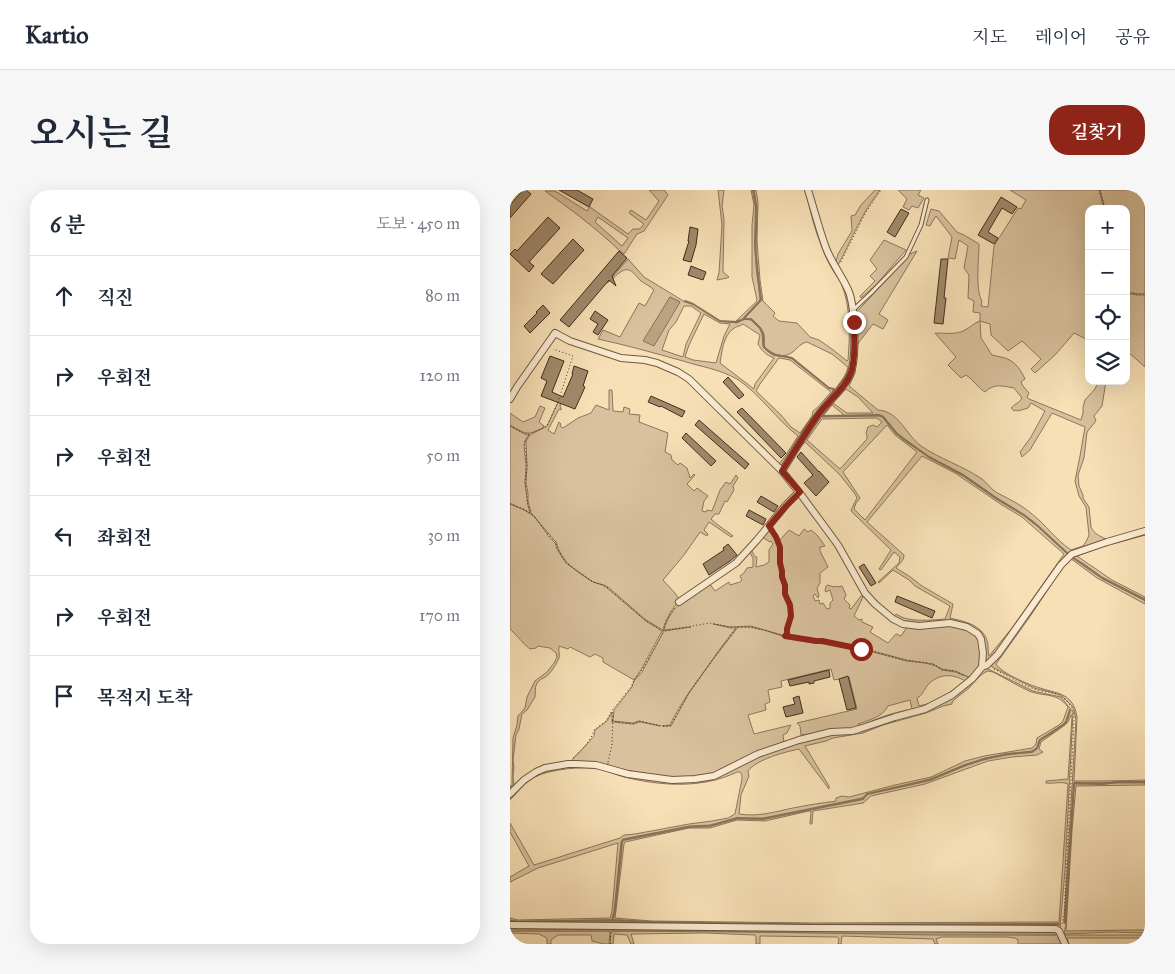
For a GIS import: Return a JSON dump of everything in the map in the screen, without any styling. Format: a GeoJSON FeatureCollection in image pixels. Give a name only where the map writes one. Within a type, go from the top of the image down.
{"type":"FeatureCollection","features":[{"type":"Feature","properties":{"kind":"street"},"geometry":{"type":"LineString","coordinates":[[782,471],[798,443],[849,377],[853,359],[854,322],[849,292],[825,247],[808,190]]}},
{"type":"Feature","properties":{"kind":"street"},"geometry":{"type":"LineString","coordinates":[[510,399],[555,333],[570,341],[621,358],[645,360],[678,372],[689,379],[782,471],[800,492],[838,545],[865,593],[875,604],[893,619],[903,624],[919,626],[950,623],[967,627],[982,639],[985,666]]}},
{"type":"Feature","properties":{"kind":"street"},"geometry":{"type":"LineString","coordinates":[[679,602],[736,563],[800,492]]}},
{"type":"Feature","properties":{"kind":"street"},"geometry":{"type":"LineString","coordinates":[[510,794],[524,780],[536,772],[545,768],[568,764],[588,764],[628,774],[660,779],[705,778],[720,773],[758,754],[799,740],[831,732],[852,731],[925,709],[952,695],[992,662],[1061,565],[1072,554],[1145,531]]}},
{"type":"Feature","properties":{"kind":"street"},"geometry":{"type":"LineString","coordinates":[[510,925],[1056,929],[1059,931],[1064,944]]}},
{"type":"Feature","properties":{"kind":"lane"},"geometry":{"type":"LineString","coordinates":[[852,310],[906,257],[921,226],[928,200]]}},
{"type":"Feature","properties":{"kind":"path"},"geometry":{"type":"LineString","coordinates":[[837,270],[866,212],[881,190]]}},
{"type":"Feature","properties":{"kind":"path"},"geometry":{"type":"LineString","coordinates":[[1100,190],[1104,205]]}},
{"type":"Feature","properties":{"kind":"path"},"geometry":{"type":"LineString","coordinates":[[1130,293],[1145,294]]}},
{"type":"Feature","properties":{"kind":"path"},"geometry":{"type":"LineString","coordinates":[[531,514],[525,483],[525,441],[530,434],[547,426],[558,402],[573,356],[546,346]]}},
{"type":"Feature","properties":{"kind":"path"},"geometry":{"type":"LineString","coordinates":[[510,426],[525,434],[530,434]]}},
{"type":"Feature","properties":{"kind":"path"},"geometry":{"type":"LineString","coordinates":[[510,504],[531,514],[541,524],[550,538],[556,542],[557,548],[566,563],[593,582],[608,588],[646,620],[663,630],[680,629],[710,623],[730,627],[750,627],[785,636],[822,641],[933,664],[942,670],[955,671],[972,679]]}},
{"type":"Feature","properties":{"kind":"path"},"geometry":{"type":"LineString","coordinates":[[769,526],[780,547],[782,577],[785,585],[785,594],[790,605],[791,619],[785,636]]}},
{"type":"Feature","properties":{"kind":"path"},"geometry":{"type":"LineString","coordinates":[[568,764],[589,742],[594,730],[606,722],[631,688],[663,630],[667,618],[679,602]]}},
{"type":"Feature","properties":{"kind":"path"},"geometry":{"type":"LineString","coordinates":[[612,721],[633,724],[640,721],[670,726],[689,693],[738,627]]}},
{"type":"Feature","properties":{"kind":"path"},"geometry":{"type":"LineString","coordinates":[[985,666],[1038,691],[1060,695],[1073,710],[1064,914],[1062,928],[1059,931]]}},
{"type":"Feature","properties":{"kind":"path"},"geometry":{"type":"LineString","coordinates":[[606,767],[612,745],[613,710]]}},
{"type":"Feature","properties":{"kind":"path"},"geometry":{"type":"LineString","coordinates":[[610,944],[611,932]]}},
{"type":"Feature","properties":{"kind":"shaded area"},"geometry":{"type":"Polygon","coordinates":[[[649,190],[664,190],[668,195],[644,231],[637,234],[624,254],[584,220],[545,191],[555,191],[587,211],[590,207],[628,234],[633,229],[640,229],[644,224],[629,213],[631,210],[646,220],[659,201],[649,190]],[[598,217],[595,222],[622,246],[628,238],[598,217]]]}},
{"type":"Feature","properties":{"kind":"shaded area"},"geometry":{"type":"Polygon","coordinates":[[[718,190],[724,190],[722,206],[724,219],[723,272],[729,277],[717,280],[722,225],[718,190]]]}},
{"type":"Feature","properties":{"kind":"shaded area"},"geometry":{"type":"Polygon","coordinates":[[[751,190],[753,190],[756,207],[755,252],[760,300],[743,319],[736,321],[757,300],[752,277],[754,205],[751,190]]]}},
{"type":"Feature","properties":{"kind":"shaded area"},"geometry":{"type":"Polygon","coordinates":[[[754,190],[756,190],[758,203],[757,240],[763,301],[775,313],[773,316],[779,321],[797,323],[810,337],[819,340],[847,361],[849,331],[847,301],[841,283],[828,261],[813,223],[805,190],[843,284],[848,302],[851,320],[850,371],[833,394],[848,367],[832,354],[807,342],[790,354],[782,356],[775,354],[764,347],[764,334],[759,326],[754,321],[745,318],[761,300],[756,252],[757,207],[754,190]]]}},
{"type":"Feature","properties":{"kind":"shaded area"},"geometry":{"type":"Polygon","coordinates":[[[875,190],[880,190],[862,217],[838,265],[834,261],[836,261],[838,254],[852,231],[851,216],[855,215],[861,205],[875,190]]]}},
{"type":"Feature","properties":{"kind":"shaded area"},"geometry":{"type":"Polygon","coordinates":[[[898,190],[921,190],[918,195],[924,198],[918,208],[912,206],[909,210],[903,207],[907,199],[898,190]]]}},
{"type":"Feature","properties":{"kind":"shaded area"},"geometry":{"type":"Polygon","coordinates":[[[1010,190],[1099,190],[1103,205],[1085,205],[1085,338],[1074,333],[1056,354],[1035,373],[1031,369],[1041,359],[1022,341],[1008,351],[991,335],[990,324],[980,321],[980,313],[973,312],[974,301],[968,298],[969,275],[964,268],[968,246],[959,240],[955,259],[948,258],[952,237],[936,216],[930,226],[926,225],[931,209],[939,211],[957,232],[979,244],[978,274],[981,306],[988,307],[994,246],[1018,208],[1021,209],[1026,200],[1010,190]]]}},
{"type":"Feature","properties":{"kind":"shaded area"},"geometry":{"type":"Polygon","coordinates":[[[1100,190],[1145,190],[1145,294],[1130,293],[1130,205],[1104,205],[1100,190]]]}},
{"type":"Feature","properties":{"kind":"shaded area"},"geometry":{"type":"Polygon","coordinates":[[[884,240],[906,250],[876,285],[861,298],[860,296],[875,281],[870,276],[877,269],[870,260],[884,240]]]}},
{"type":"Feature","properties":{"kind":"shaded area"},"geometry":{"type":"Polygon","coordinates":[[[917,251],[879,314],[888,320],[883,329],[873,324],[859,342],[855,373],[849,386],[878,410],[885,411],[897,419],[921,446],[975,474],[995,491],[1027,510],[1071,550],[1083,546],[1089,535],[1086,507],[1079,496],[1075,481],[1085,427],[1052,413],[1030,450],[1022,457],[1020,452],[1031,437],[1045,411],[1031,403],[1028,408],[1014,411],[1011,408],[1022,398],[1014,388],[995,386],[985,392],[966,375],[961,378],[948,365],[956,357],[935,333],[958,333],[980,321],[981,338],[992,355],[1013,362],[1018,368],[1025,379],[1021,382],[1029,393],[1027,397],[1029,399],[1081,420],[1085,400],[1097,385],[1105,385],[1102,406],[1094,416],[1096,421],[1087,432],[1084,458],[1078,475],[1079,486],[1083,498],[1089,507],[1091,527],[1097,534],[1106,539],[1145,528],[1145,530],[1073,552],[987,663],[974,629],[928,623],[906,623],[894,617],[896,614],[913,620],[945,619],[950,606],[915,586],[893,570],[878,582],[899,563],[900,557],[894,552],[881,570],[879,569],[891,550],[852,512],[851,510],[857,498],[855,494],[840,475],[805,442],[797,449],[821,416],[823,417],[879,416],[883,417],[897,434],[929,457],[897,433],[883,416],[879,415],[841,416],[843,414],[832,405],[823,416],[821,414],[851,376],[854,315],[910,254],[917,251]],[[846,389],[833,403],[847,413],[873,413],[858,397],[846,389]],[[877,418],[822,419],[807,440],[840,469],[867,439],[868,427],[873,425],[877,427],[882,422],[877,418]],[[887,425],[843,472],[860,498],[854,509],[865,520],[917,452],[895,435],[887,425]],[[922,456],[867,522],[904,555],[896,568],[953,604],[950,618],[974,625],[983,632],[988,644],[989,656],[1012,628],[1064,554],[1022,517],[955,473],[922,456]],[[929,457],[963,476],[1023,515],[1067,553],[1033,521],[964,475],[929,457]]]}},
{"type":"Feature","properties":{"kind":"shaded area"},"geometry":{"type":"Polygon","coordinates":[[[628,259],[644,277],[720,321],[737,323],[744,319],[751,320],[760,329],[763,347],[768,352],[792,359],[829,388],[834,389],[816,412],[818,413],[781,466],[779,464],[798,436],[737,379],[710,368],[598,339],[603,330],[620,337],[639,303],[645,306],[654,290],[628,270],[620,272],[607,283],[628,259]],[[670,297],[644,341],[680,302],[670,297]],[[684,306],[676,322],[669,330],[662,350],[683,357],[686,344],[701,313],[691,306],[684,306]],[[704,314],[685,357],[716,363],[724,336],[730,324],[720,323],[704,314]],[[743,324],[734,328],[727,336],[720,363],[754,389],[755,384],[774,358],[766,354],[758,344],[760,335],[743,324]],[[779,358],[756,391],[791,427],[800,433],[812,416],[813,411],[831,392],[790,360],[779,358]]]}},
{"type":"Feature","properties":{"kind":"shaded area"},"geometry":{"type":"Polygon","coordinates":[[[1130,294],[1145,295],[1145,367],[1130,354],[1130,294]]]}},
{"type":"Feature","properties":{"kind":"shaded area"},"geometry":{"type":"Polygon","coordinates":[[[670,297],[680,302],[654,346],[643,341],[670,297]]]}},
{"type":"Feature","properties":{"kind":"shaded area"},"geometry":{"type":"Polygon","coordinates":[[[609,390],[612,390],[613,411],[623,412],[624,407],[630,409],[629,414],[640,415],[639,422],[668,433],[665,452],[671,455],[672,460],[678,465],[680,463],[687,468],[690,478],[695,475],[687,484],[694,491],[697,488],[708,496],[704,501],[702,511],[712,511],[720,490],[726,482],[730,484],[736,475],[738,478],[727,502],[725,501],[719,514],[715,514],[711,519],[733,536],[731,537],[709,522],[704,530],[708,534],[707,536],[700,532],[663,580],[680,600],[670,614],[663,630],[646,620],[608,587],[593,582],[570,566],[558,549],[556,542],[531,513],[528,501],[526,441],[530,435],[547,426],[560,398],[562,398],[561,410],[559,409],[548,430],[554,434],[559,422],[563,428],[578,418],[591,413],[596,405],[609,410],[609,390]]]}},
{"type":"Feature","properties":{"kind":"shaded area"},"geometry":{"type":"Polygon","coordinates":[[[540,406],[545,408],[539,422],[544,426],[543,428],[526,433],[510,425],[510,413],[523,422],[535,417],[540,406]]]}},
{"type":"Feature","properties":{"kind":"shaded area"},"geometry":{"type":"Polygon","coordinates":[[[510,426],[525,434],[529,434],[524,445],[525,483],[530,513],[510,503],[510,426]]]}},
{"type":"Feature","properties":{"kind":"shaded area"},"geometry":{"type":"Polygon","coordinates":[[[510,504],[534,516],[555,543],[566,563],[593,582],[603,585],[646,621],[662,631],[634,680],[603,662],[603,658],[595,654],[590,657],[570,647],[568,649],[559,646],[557,662],[548,675],[538,682],[535,697],[527,710],[522,714],[516,735],[513,760],[514,784],[510,791],[510,785],[512,786],[513,738],[518,716],[525,708],[527,697],[535,681],[547,672],[557,657],[556,653],[550,648],[538,646],[530,649],[510,629],[510,504]]]}},
{"type":"Feature","properties":{"kind":"shaded area"},"geometry":{"type":"Polygon","coordinates":[[[769,528],[780,546],[779,541],[789,530],[799,536],[804,529],[808,532],[811,530],[817,535],[825,546],[820,547],[820,551],[828,567],[820,573],[820,583],[817,588],[819,596],[818,598],[815,594],[813,596],[815,601],[819,600],[820,604],[823,603],[827,609],[830,608],[830,603],[833,600],[830,590],[825,591],[828,585],[834,587],[842,586],[846,595],[844,599],[851,609],[861,596],[863,597],[854,616],[873,627],[870,632],[888,643],[896,634],[901,636],[907,627],[947,625],[967,629],[975,634],[980,643],[980,661],[971,678],[955,671],[942,669],[933,664],[906,660],[866,649],[822,640],[786,636],[788,629],[785,636],[751,626],[730,627],[713,624],[731,628],[736,628],[716,655],[738,627],[750,627],[785,637],[816,642],[821,641],[866,650],[906,661],[925,663],[942,670],[955,672],[970,678],[967,682],[951,676],[941,677],[931,682],[917,698],[919,706],[931,703],[952,691],[940,701],[865,726],[865,724],[882,717],[912,709],[910,700],[888,706],[883,713],[858,724],[859,728],[801,735],[800,726],[797,723],[857,709],[849,677],[834,680],[831,669],[781,681],[782,687],[768,690],[770,702],[765,704],[766,710],[748,715],[754,734],[791,725],[787,733],[783,735],[784,742],[715,773],[686,778],[654,776],[608,766],[608,763],[607,765],[570,762],[594,736],[595,730],[607,721],[612,712],[612,722],[633,724],[640,722],[660,726],[639,721],[633,723],[613,721],[614,710],[642,672],[664,631],[691,627],[664,630],[671,614],[681,602],[709,583],[715,591],[729,582],[730,585],[740,582],[742,580],[740,576],[747,568],[753,567],[753,558],[749,551],[751,549],[755,557],[757,557],[756,567],[769,562],[769,550],[773,544],[762,537],[769,528]],[[688,696],[670,725],[662,726],[671,726],[688,696]]]}},
{"type":"Feature","properties":{"kind":"shaded area"},"geometry":{"type":"Polygon","coordinates":[[[1145,533],[1145,535],[1077,556],[1112,580],[1145,597],[1145,599],[1102,577],[1072,557],[1102,578],[1145,600],[1145,604],[1097,578],[1070,558],[996,664],[1003,671],[1016,678],[1059,693],[1072,703],[1077,717],[1074,781],[1145,780],[1145,782],[1074,783],[1064,923],[1076,720],[1074,710],[1061,695],[1034,688],[992,667],[991,664],[1008,643],[1063,563],[1072,555],[1145,533]]]}},
{"type":"Feature","properties":{"kind":"shaded area"},"geometry":{"type":"Polygon","coordinates":[[[986,668],[1033,691],[1061,697],[1073,712],[1065,871],[1060,928],[665,924],[612,922],[510,923],[510,921],[518,922],[612,921],[652,923],[818,925],[1059,925],[818,924],[652,922],[613,920],[622,842],[624,840],[689,827],[710,826],[737,819],[763,819],[863,799],[868,794],[930,780],[985,759],[1032,752],[1037,749],[1040,740],[1065,723],[1039,740],[1037,748],[1032,751],[985,758],[930,779],[867,794],[862,798],[763,818],[737,818],[710,825],[689,826],[623,839],[621,842],[612,920],[518,921],[510,920],[510,918],[518,920],[610,918],[618,843],[538,868],[510,882],[510,877],[529,866],[510,832],[510,823],[534,865],[620,838],[624,835],[728,818],[735,814],[742,775],[740,772],[737,772],[710,781],[667,784],[624,777],[599,769],[567,769],[541,774],[531,779],[510,800],[510,796],[527,780],[548,770],[584,766],[699,781],[773,750],[933,708],[959,693],[986,668]],[[988,671],[980,676],[952,704],[863,733],[833,738],[805,746],[829,789],[799,749],[758,763],[748,771],[749,776],[741,795],[739,814],[766,814],[836,801],[836,798],[842,796],[849,797],[931,777],[965,761],[1032,748],[1036,744],[1037,738],[1063,721],[1068,707],[1064,702],[1055,697],[1029,691],[988,671]],[[1071,715],[1065,725],[1041,742],[1039,749],[1043,752],[1037,755],[988,761],[925,784],[871,796],[863,803],[813,811],[812,824],[810,824],[811,811],[809,811],[765,821],[737,820],[710,828],[689,828],[625,842],[615,918],[651,921],[815,923],[1059,922],[1068,784],[1046,783],[1046,781],[1068,779],[1071,715]]]}},
{"type":"Feature","properties":{"kind":"shaded area"},"geometry":{"type":"Polygon","coordinates":[[[1145,783],[1145,785],[1076,786],[1066,931],[1145,930],[1145,933],[1112,932],[1065,935],[1145,935],[1145,938],[1067,938],[1069,944],[1066,944],[1064,935],[1074,784],[1145,783]]]}},
{"type":"Feature","properties":{"kind":"shaded area"},"geometry":{"type":"Polygon","coordinates":[[[510,927],[1056,932],[1061,944],[1018,944],[1018,940],[1015,938],[1007,937],[942,937],[936,939],[938,944],[935,944],[933,939],[842,936],[841,944],[838,944],[839,939],[837,937],[760,936],[760,944],[756,944],[755,935],[705,933],[631,934],[634,944],[631,944],[627,935],[614,934],[613,944],[610,944],[611,932],[622,931],[1056,935],[1053,932],[510,929],[510,927]]]}},
{"type":"Feature","properties":{"kind":"shaded area"},"geometry":{"type":"Polygon","coordinates":[[[510,929],[1051,932],[1056,933],[1056,935],[510,931],[510,929]]]}},
{"type":"Feature","properties":{"kind":"shaded area"},"geometry":{"type":"Polygon","coordinates":[[[510,931],[610,932],[609,944],[592,941],[591,935],[558,935],[551,940],[551,944],[547,944],[547,938],[539,934],[510,933],[510,931]]]}},
{"type":"Feature","properties":{"kind":"building"},"geometry":{"type":"Polygon","coordinates":[[[523,190],[531,194],[510,218],[510,205],[523,190]]]}},
{"type":"Feature","properties":{"kind":"building"},"geometry":{"type":"Polygon","coordinates":[[[559,190],[577,190],[593,199],[589,207],[559,190]]]}},
{"type":"Feature","properties":{"kind":"building"},"geometry":{"type":"Polygon","coordinates":[[[1001,197],[1017,207],[1012,214],[1002,208],[988,232],[998,238],[994,244],[978,235],[1001,197]]]}},
{"type":"Feature","properties":{"kind":"building"},"geometry":{"type":"Polygon","coordinates":[[[901,209],[909,213],[895,237],[887,232],[901,209]]]}},
{"type":"Feature","properties":{"kind":"building"},"geometry":{"type":"Polygon","coordinates":[[[548,217],[560,228],[529,262],[534,266],[529,272],[510,254],[515,249],[517,251],[548,217]]]}},
{"type":"Feature","properties":{"kind":"building"},"geometry":{"type":"Polygon","coordinates":[[[690,227],[698,229],[691,262],[683,260],[689,241],[690,227]]]}},
{"type":"Feature","properties":{"kind":"building"},"geometry":{"type":"Polygon","coordinates":[[[573,239],[584,250],[553,284],[541,274],[573,239]]]}},
{"type":"Feature","properties":{"kind":"building"},"geometry":{"type":"Polygon","coordinates":[[[619,251],[627,258],[612,276],[616,286],[609,280],[569,327],[560,320],[619,251]]]}},
{"type":"Feature","properties":{"kind":"building"},"geometry":{"type":"Polygon","coordinates":[[[941,259],[948,259],[943,324],[934,323],[941,259]]]}},
{"type":"Feature","properties":{"kind":"building"},"geometry":{"type":"Polygon","coordinates":[[[691,266],[706,272],[703,280],[688,275],[691,266]]]}},
{"type":"Feature","properties":{"kind":"building"},"geometry":{"type":"Polygon","coordinates":[[[543,305],[550,313],[530,333],[524,326],[543,305]]]}},
{"type":"Feature","properties":{"kind":"building"},"geometry":{"type":"Polygon","coordinates":[[[595,311],[608,320],[598,335],[593,332],[598,324],[590,319],[595,311]]]}},
{"type":"Feature","properties":{"kind":"building"},"geometry":{"type":"Polygon","coordinates":[[[550,356],[564,361],[552,392],[563,397],[573,374],[574,366],[588,371],[583,386],[585,387],[575,409],[541,396],[547,381],[541,378],[550,356]]]}},
{"type":"Feature","properties":{"kind":"building"},"geometry":{"type":"Polygon","coordinates":[[[728,377],[744,395],[739,399],[723,382],[728,377]]]}},
{"type":"Feature","properties":{"kind":"building"},"geometry":{"type":"Polygon","coordinates":[[[651,396],[685,411],[682,417],[661,406],[648,402],[651,396]]]}},
{"type":"Feature","properties":{"kind":"building"},"geometry":{"type":"Polygon","coordinates":[[[742,408],[786,453],[781,458],[737,412],[742,408]]]}},
{"type":"Feature","properties":{"kind":"building"},"geometry":{"type":"Polygon","coordinates":[[[699,420],[749,464],[745,469],[695,425],[699,420]]]}},
{"type":"Feature","properties":{"kind":"building"},"geometry":{"type":"Polygon","coordinates":[[[686,433],[716,461],[711,466],[682,438],[686,433]]]}},
{"type":"Feature","properties":{"kind":"building"},"geometry":{"type":"Polygon","coordinates":[[[801,452],[829,482],[816,496],[804,483],[813,475],[797,457],[801,452]]]}},
{"type":"Feature","properties":{"kind":"building"},"geometry":{"type":"Polygon","coordinates":[[[761,496],[778,506],[774,512],[757,502],[761,496]]]}},
{"type":"Feature","properties":{"kind":"building"},"geometry":{"type":"Polygon","coordinates":[[[749,510],[766,519],[763,525],[746,516],[749,510]]]}},
{"type":"Feature","properties":{"kind":"building"},"geometry":{"type":"Polygon","coordinates":[[[728,544],[737,555],[709,575],[703,564],[724,550],[723,548],[728,544]]]}},
{"type":"Feature","properties":{"kind":"building"},"geometry":{"type":"Polygon","coordinates":[[[864,564],[876,583],[871,586],[859,567],[864,564]]]}},
{"type":"Feature","properties":{"kind":"building"},"geometry":{"type":"Polygon","coordinates":[[[897,596],[935,611],[932,618],[895,602],[897,596]]]}},
{"type":"Feature","properties":{"kind":"building"},"geometry":{"type":"Polygon","coordinates":[[[829,670],[830,677],[814,681],[814,683],[809,684],[809,682],[790,686],[788,680],[829,670]]]}},
{"type":"Feature","properties":{"kind":"building"},"geometry":{"type":"Polygon","coordinates":[[[848,676],[856,708],[847,710],[839,679],[848,676]]]}},
{"type":"Feature","properties":{"kind":"building"},"geometry":{"type":"Polygon","coordinates":[[[799,696],[803,713],[786,717],[783,707],[795,704],[793,698],[799,696]]]}},
{"type":"Feature","properties":{"kind":"waterway"},"geometry":{"type":"LineString","coordinates":[[744,318],[761,300],[757,271],[755,243],[756,207],[753,190]]}},
{"type":"Feature","properties":{"kind":"waterway"},"geometry":{"type":"LineString","coordinates":[[685,301],[720,321],[737,322],[751,319],[760,328],[763,334],[764,347],[767,350],[775,355],[792,358],[829,388],[834,389],[826,401]]}},
{"type":"Feature","properties":{"kind":"waterway"},"geometry":{"type":"LineString","coordinates":[[821,415],[879,415],[883,417],[897,434],[929,457],[963,475],[1024,515],[1067,553]]}},
{"type":"Feature","properties":{"kind":"waterway"},"geometry":{"type":"LineString","coordinates":[[1072,557],[1102,578],[1145,600]]}},
{"type":"Feature","properties":{"kind":"waterway"},"geometry":{"type":"LineString","coordinates":[[612,920],[615,911],[623,840],[689,827],[710,826],[737,818],[763,819],[863,799],[867,794],[930,780],[965,765],[985,759],[1007,754],[1032,752],[1037,748],[1040,740],[1066,722],[1070,710]]}},
{"type":"Feature","properties":{"kind":"waterway"},"geometry":{"type":"LineString","coordinates":[[1065,923],[1074,783],[1145,782]]}},
{"type":"Feature","properties":{"kind":"waterway"},"geometry":{"type":"LineString","coordinates":[[510,921],[612,920],[818,925],[1059,924]]}},
{"type":"Feature","properties":{"kind":"route"},"geometry":{"type":"LineString","coordinates":[[854,322],[853,359],[849,377],[798,443],[782,471],[800,492],[769,526],[780,547],[781,573],[786,588],[785,594],[790,605],[791,619],[785,636],[861,649]]}}]}
